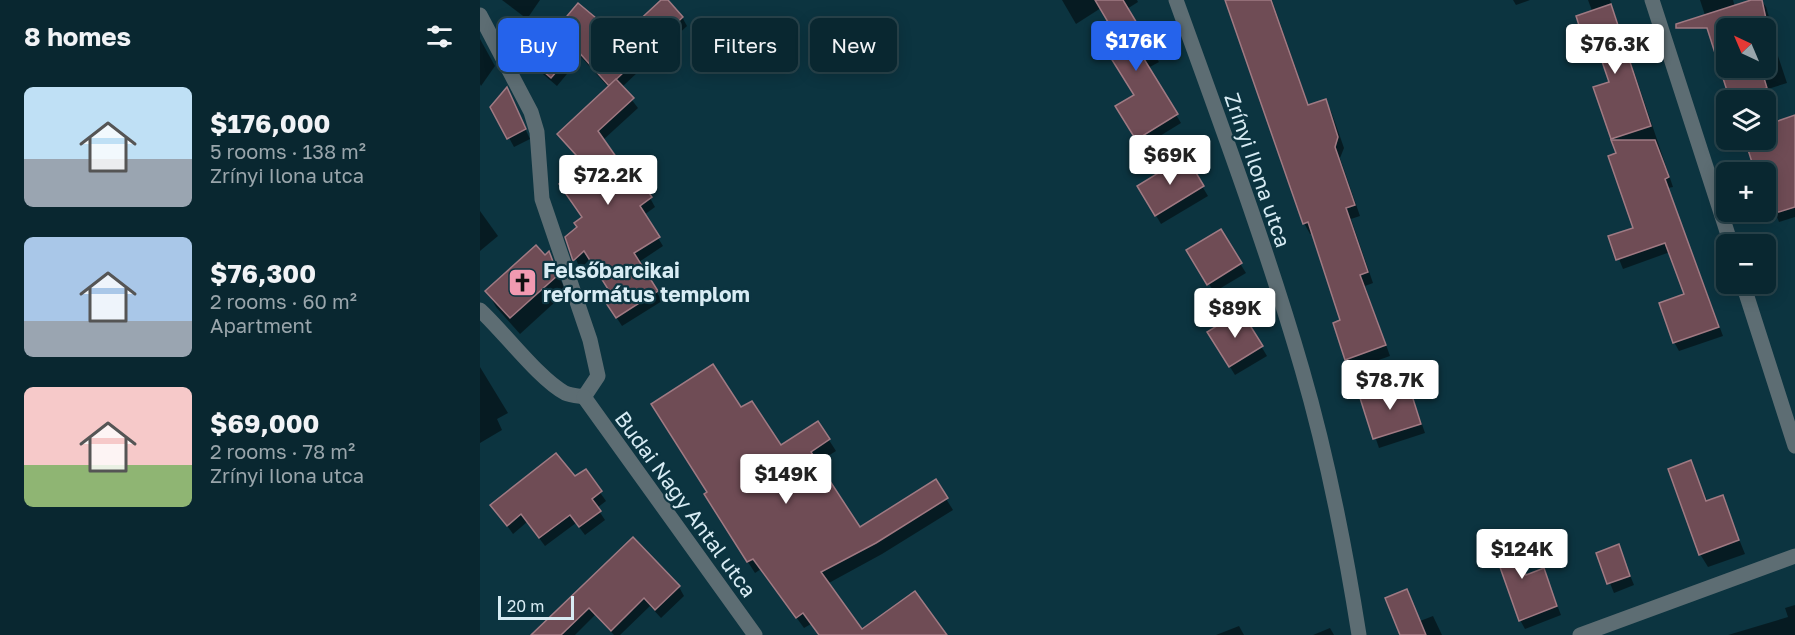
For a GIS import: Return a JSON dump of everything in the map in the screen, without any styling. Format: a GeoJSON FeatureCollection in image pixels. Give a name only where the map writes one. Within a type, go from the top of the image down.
{"type":"FeatureCollection","features":[{"type":"Feature","properties":{"kind":"street","name":"Zrínyi Ilona utca"},"geometry":{"type":"LineString","coordinates":[[1176,0],[1302,369],[1320,440],[1359,635]]}},
{"type":"Feature","properties":{"kind":"street"},"geometry":{"type":"LineString","coordinates":[[1652,0],[1728,234]]}},
{"type":"Feature","properties":{"kind":"street"},"geometry":{"type":"LineString","coordinates":[[480,15],[531,112],[537,132],[542,199],[590,340],[598,376],[584,397],[566,393],[541,373],[504,332],[480,310]]}},
{"type":"Feature","properties":{"kind":"street"},"geometry":{"type":"LineString","coordinates":[[1746,294],[1795,446]]}},
{"type":"Feature","properties":{"kind":"street","name":"Budai Nagy Antal utca"},"geometry":{"type":"LineString","coordinates":[[584,397],[696,556],[755,635]]}},
{"type":"Feature","properties":{"kind":"street"},"geometry":{"type":"LineString","coordinates":[[1580,635],[1795,556]]}},
{"type":"Feature","properties":{"kind":"building"},"geometry":{"type":"Polygon","coordinates":[[[661,0],[668,0],[683,17],[680,20],[642,18],[661,0]]]}},
{"type":"Feature","properties":{"kind":"building"},"geometry":{"type":"Polygon","coordinates":[[[1095,0],[1123,0],[1155,53],[1144,59],[1178,114],[1136,140],[1115,106],[1134,95],[1104,47],[1118,39],[1095,0]]]}},
{"type":"Feature","properties":{"kind":"building"},"geometry":{"type":"Polygon","coordinates":[[[1225,0],[1271,0],[1308,105],[1326,99],[1338,137],[1335,147],[1355,205],[1346,208],[1368,272],[1360,275],[1386,345],[1345,360],[1333,323],[1340,320],[1308,222],[1303,224],[1225,0]]]}},
{"type":"Feature","properties":{"kind":"building"},"geometry":{"type":"Polygon","coordinates":[[[1751,0],[1762,0],[1766,18],[1716,18],[1716,56],[1707,28],[1676,28],[1676,24],[1751,0]]]}},
{"type":"Feature","properties":{"kind":"building"},"geometry":{"type":"Polygon","coordinates":[[[578,3],[596,18],[591,18],[591,66],[579,52],[579,18],[565,18],[578,3]]]}},
{"type":"Feature","properties":{"kind":"building"},"geometry":{"type":"Polygon","coordinates":[[[1611,4],[1651,126],[1611,139],[1593,87],[1609,82],[1594,38],[1584,41],[1576,16],[1611,4]]]}},
{"type":"Feature","properties":{"kind":"building"},"geometry":{"type":"Polygon","coordinates":[[[544,72],[556,72],[551,78],[544,72]]]}},
{"type":"Feature","properties":{"kind":"building"},"geometry":{"type":"Polygon","coordinates":[[[597,72],[624,72],[609,86],[597,72]]]}},
{"type":"Feature","properties":{"kind":"building"},"geometry":{"type":"Polygon","coordinates":[[[1723,78],[1764,78],[1767,88],[1761,90],[1727,90],[1723,78]]]}},
{"type":"Feature","properties":{"kind":"building"},"geometry":{"type":"Polygon","coordinates":[[[616,79],[634,98],[598,131],[633,181],[637,177],[652,197],[640,206],[660,237],[634,253],[658,291],[616,318],[600,294],[608,289],[584,251],[573,261],[565,237],[577,227],[574,223],[582,217],[559,184],[585,165],[557,134],[616,79]]]}},
{"type":"Feature","properties":{"kind":"building"},"geometry":{"type":"Polygon","coordinates":[[[507,87],[526,129],[507,139],[490,107],[507,87]]]}},
{"type":"Feature","properties":{"kind":"building"},"geometry":{"type":"Polygon","coordinates":[[[1795,115],[1795,207],[1776,213],[1776,162],[1752,162],[1748,150],[1776,150],[1776,122],[1795,115]]]}},
{"type":"Feature","properties":{"kind":"building"},"geometry":{"type":"Polygon","coordinates":[[[1611,140],[1655,140],[1669,177],[1665,179],[1719,327],[1673,343],[1659,303],[1684,294],[1665,243],[1616,260],[1608,236],[1633,228],[1608,156],[1616,153],[1611,140]]]}},
{"type":"Feature","properties":{"kind":"building"},"geometry":{"type":"Polygon","coordinates":[[[1186,156],[1204,186],[1155,216],[1137,186],[1186,156]]]}},
{"type":"Feature","properties":{"kind":"building"},"geometry":{"type":"Polygon","coordinates":[[[1221,229],[1242,263],[1207,285],[1186,250],[1221,229]]]}},
{"type":"Feature","properties":{"kind":"building","name":"Felsőbarcikai református templom"},"geometry":{"type":"Polygon","coordinates":[[[536,245],[545,255],[549,251],[558,275],[510,318],[485,291],[536,245]]]}},
{"type":"Feature","properties":{"kind":"building"},"geometry":{"type":"Polygon","coordinates":[[[1241,311],[1263,346],[1229,367],[1207,332],[1241,311]]]}},
{"type":"Feature","properties":{"kind":"building"},"geometry":{"type":"Polygon","coordinates":[[[713,364],[741,407],[752,401],[781,445],[818,421],[830,439],[811,452],[860,527],[936,479],[948,498],[876,543],[821,572],[862,629],[915,591],[947,635],[819,635],[803,613],[796,618],[753,559],[747,562],[704,494],[707,492],[651,404],[713,364]]]}},
{"type":"Feature","properties":{"kind":"building"},"geometry":{"type":"Polygon","coordinates":[[[1408,383],[1421,424],[1373,439],[1360,398],[1408,383]]]}},
{"type":"Feature","properties":{"kind":"building"},"geometry":{"type":"Polygon","coordinates":[[[556,453],[575,476],[586,469],[602,491],[592,499],[601,511],[579,527],[570,515],[539,538],[521,514],[507,526],[490,505],[556,453]]]}},
{"type":"Feature","properties":{"kind":"building"},"geometry":{"type":"Polygon","coordinates":[[[1691,460],[1706,501],[1723,495],[1739,540],[1699,555],[1668,469],[1691,460]]]}},
{"type":"Feature","properties":{"kind":"building"},"geometry":{"type":"Polygon","coordinates":[[[1511,532],[1526,575],[1544,568],[1557,606],[1519,621],[1490,539],[1511,532]]]}},
{"type":"Feature","properties":{"kind":"building"},"geometry":{"type":"Polygon","coordinates":[[[633,537],[680,586],[655,610],[644,598],[611,631],[589,608],[561,635],[531,635],[633,537]]]}},
{"type":"Feature","properties":{"kind":"building"},"geometry":{"type":"Polygon","coordinates":[[[1619,544],[1630,576],[1607,584],[1596,553],[1619,544]]]}},
{"type":"Feature","properties":{"kind":"building"},"geometry":{"type":"Polygon","coordinates":[[[1407,589],[1426,635],[1400,635],[1385,598],[1407,589]]]}},
{"type":"Feature","properties":{"kind":"place","name":"Felsőbarcikai református templom"},"geometry":{"type":"Point","coordinates":[522,282]}}]}
